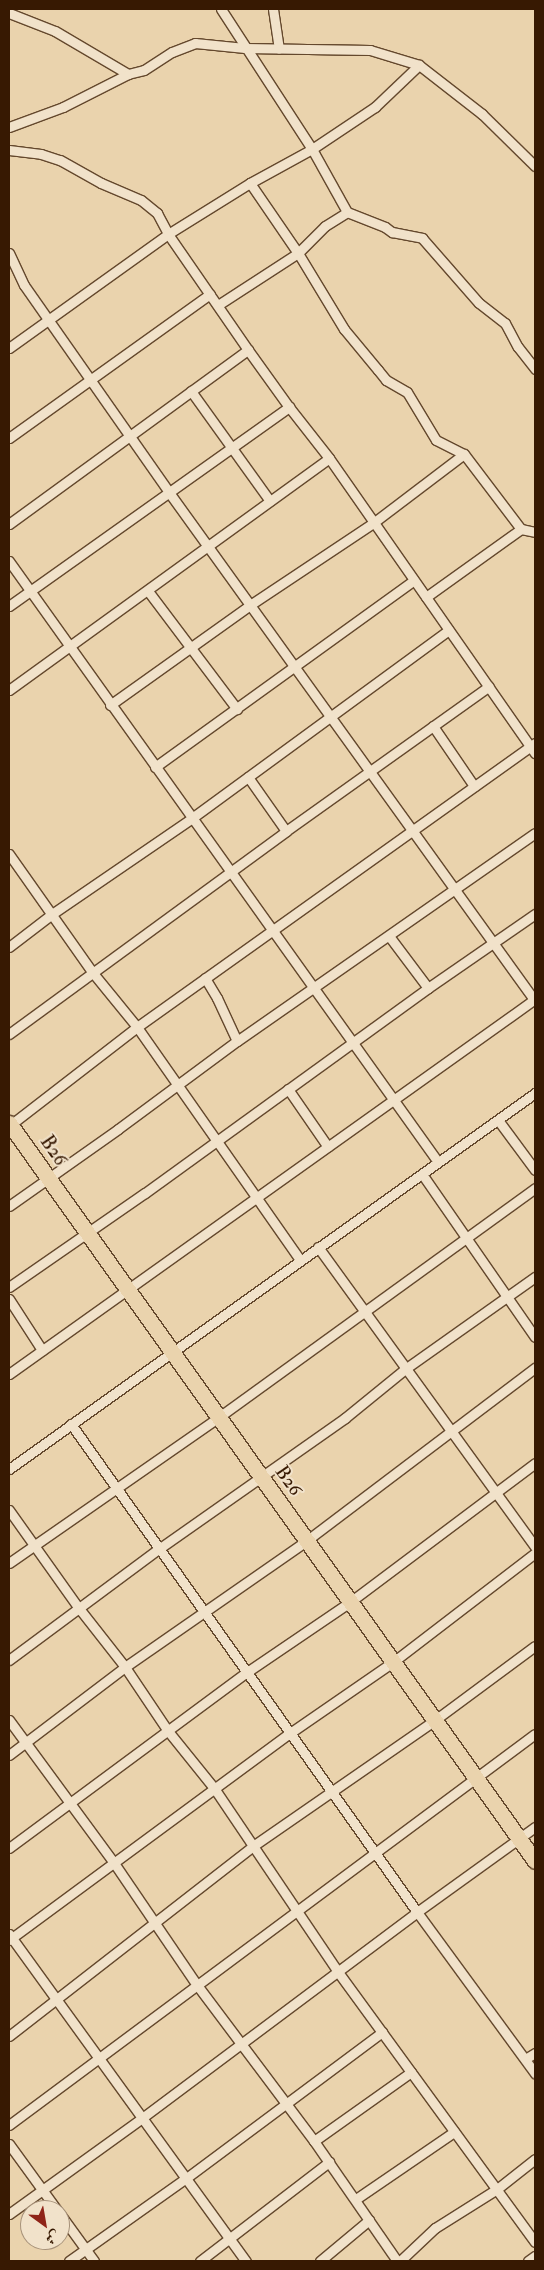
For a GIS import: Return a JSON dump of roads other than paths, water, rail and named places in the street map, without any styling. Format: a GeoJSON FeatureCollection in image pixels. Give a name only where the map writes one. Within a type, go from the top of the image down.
{"type":"FeatureCollection","features":[{"type":"Feature","properties":{"kind":"highway","name":"B26"},"geometry":{"type":"LineString","coordinates":[[9,1124],[535,1861]]}},
{"type":"Feature","properties":{"kind":"street"},"geometry":{"type":"LineString","coordinates":[[221,9],[312,150],[347,212],[385,227],[392,232],[422,238],[479,303],[505,323],[518,347],[535,369]]}},
{"type":"Feature","properties":{"kind":"street"},"geometry":{"type":"LineString","coordinates":[[273,9],[279,49]]}},
{"type":"Feature","properties":{"kind":"street"},"geometry":{"type":"LineString","coordinates":[[9,13],[55,31],[128,74]]}},
{"type":"Feature","properties":{"kind":"street"},"geometry":{"type":"LineString","coordinates":[[9,126],[63,107],[128,74],[144,70],[172,52],[195,43],[245,48],[370,50],[419,65],[482,114],[535,166]]}},
{"type":"Feature","properties":{"kind":"street"},"geometry":{"type":"LineString","coordinates":[[9,348],[168,234],[250,183],[312,150],[375,107],[419,65]]}},
{"type":"Feature","properties":{"kind":"street"},"geometry":{"type":"LineString","coordinates":[[9,150],[41,154],[60,160],[101,184],[141,200],[157,213],[168,234],[248,350],[329,458],[534,748],[474,786],[204,978],[9,1124]]}},
{"type":"Feature","properties":{"kind":"street"},"geometry":{"type":"LineString","coordinates":[[250,183],[298,253],[344,328],[386,380],[407,392],[436,440],[464,454],[521,529],[535,532]]}},
{"type":"Feature","properties":{"kind":"street"},"geometry":{"type":"LineString","coordinates":[[218,306],[298,253],[326,226],[347,212]]}},
{"type":"Feature","properties":{"kind":"street"},"geometry":{"type":"LineString","coordinates":[[9,253],[18,273],[49,320],[168,492],[535,1000],[9,1374]]}},
{"type":"Feature","properties":{"kind":"street"},"geometry":{"type":"LineString","coordinates":[[9,277],[18,273]]}},
{"type":"Feature","properties":{"kind":"street"},"geometry":{"type":"LineString","coordinates":[[9,438],[90,377],[210,294]]}},
{"type":"Feature","properties":{"kind":"street"},"geometry":{"type":"LineString","coordinates":[[9,524],[248,350]]}},
{"type":"Feature","properties":{"kind":"street"},"geometry":{"type":"LineString","coordinates":[[191,391],[270,501]]}},
{"type":"Feature","properties":{"kind":"street"},"geometry":{"type":"LineString","coordinates":[[9,606],[231,446],[289,407]]}},
{"type":"Feature","properties":{"kind":"street"},"geometry":{"type":"LineString","coordinates":[[110,705],[250,604],[373,522],[464,454]]}},
{"type":"Feature","properties":{"kind":"street"},"geometry":{"type":"LineString","coordinates":[[9,690],[329,458]]}},
{"type":"Feature","properties":{"kind":"street"},"geometry":{"type":"LineString","coordinates":[[426,597],[521,529]]}},
{"type":"Feature","properties":{"kind":"street"},"geometry":{"type":"LineString","coordinates":[[9,562],[438,1162]]}},
{"type":"Feature","properties":{"kind":"street"},"geometry":{"type":"LineString","coordinates":[[155,767],[414,580]]}},
{"type":"Feature","properties":{"kind":"street"},"geometry":{"type":"LineString","coordinates":[[148,591],[236,709]]}},
{"type":"Feature","properties":{"kind":"street"},"geometry":{"type":"LineString","coordinates":[[9,947],[52,914],[192,818],[449,630]]}},
{"type":"Feature","properties":{"kind":"street"},"geometry":{"type":"LineString","coordinates":[[9,1034],[369,770],[489,686]]}},
{"type":"Feature","properties":{"kind":"street"},"geometry":{"type":"LineString","coordinates":[[433,726],[474,786]]}},
{"type":"Feature","properties":{"kind":"street"},"geometry":{"type":"LineString","coordinates":[[248,777],[286,831]]}},
{"type":"Feature","properties":{"kind":"street"},"geometry":{"type":"LineString","coordinates":[[9,1206],[178,1086],[237,1041],[535,833]]}},
{"type":"Feature","properties":{"kind":"street"},"geometry":{"type":"LineString","coordinates":[[10,858],[93,972],[137,1027],[300,1260]]}},
{"type":"Feature","properties":{"kind":"street"},"geometry":{"type":"LineString","coordinates":[[9,1287],[217,1142],[428,988],[535,914]]}},
{"type":"Feature","properties":{"kind":"street"},"geometry":{"type":"LineString","coordinates":[[389,936],[428,988]]}},
{"type":"Feature","properties":{"kind":"street"},"geometry":{"type":"LineString","coordinates":[[204,978],[217,998],[237,1041]]}},
{"type":"Feature","properties":{"kind":"street"},"geometry":{"type":"LineString","coordinates":[[288,1089],[328,1147]]}},
{"type":"Feature","properties":{"kind":"street"},"geometry":{"type":"LineString","coordinates":[[9,1469],[535,1093]]}},
{"type":"Feature","properties":{"kind":"street"},"geometry":{"type":"LineString","coordinates":[[498,1120],[535,1170]]}},
{"type":"Feature","properties":{"kind":"street"},"geometry":{"type":"LineString","coordinates":[[422,1174],[535,1337]]}},
{"type":"Feature","properties":{"kind":"street"},"geometry":{"type":"LineString","coordinates":[[9,1563],[219,1417],[535,1188]]}},
{"type":"Feature","properties":{"kind":"street"},"geometry":{"type":"LineString","coordinates":[[318,1247],[535,1546]]}},
{"type":"Feature","properties":{"kind":"street"},"geometry":{"type":"LineString","coordinates":[[9,1660],[78,1607],[260,1476],[345,1418],[405,1369],[535,1277]]}},
{"type":"Feature","properties":{"kind":"street"},"geometry":{"type":"LineString","coordinates":[[9,1298],[42,1350]]}},
{"type":"Feature","properties":{"kind":"street"},"geometry":{"type":"LineString","coordinates":[[9,1755],[125,1668],[306,1541],[535,1368]]}},
{"type":"Feature","properties":{"kind":"street"},"geometry":{"type":"LineString","coordinates":[[71,1424],[417,1912],[535,2073]]}},
{"type":"Feature","properties":{"kind":"street"},"geometry":{"type":"LineString","coordinates":[[9,1848],[247,1672],[350,1602],[535,1463]]}},
{"type":"Feature","properties":{"kind":"street"},"geometry":{"type":"LineString","coordinates":[[9,1510],[78,1607],[125,1668],[168,1731],[214,1788],[338,1972],[535,2242]]}},
{"type":"Feature","properties":{"kind":"street"},"geometry":{"type":"LineString","coordinates":[[246,2261],[10,1937],[290,1733],[393,1662],[535,1553]]}},
{"type":"Feature","properties":{"kind":"street"},"geometry":{"type":"LineString","coordinates":[[9,2036],[253,1846],[435,1720],[535,1646]]}},
{"type":"Feature","properties":{"kind":"street"},"geometry":{"type":"LineString","coordinates":[[9,1720],[114,1863],[198,1985],[242,2043],[284,2104],[314,2141],[399,2261],[435,2228],[496,2189],[535,2159]]}},
{"type":"Feature","properties":{"kind":"street"},"geometry":{"type":"LineString","coordinates":[[9,2125],[535,1734]]}},
{"type":"Feature","properties":{"kind":"street"},"geometry":{"type":"LineString","coordinates":[[9,2214],[43,2191],[417,1912],[535,1827]]}},
{"type":"Feature","properties":{"kind":"street"},"geometry":{"type":"LineString","coordinates":[[69,2261],[185,2179],[382,2032]]}},
{"type":"Feature","properties":{"kind":"street"},"geometry":{"type":"LineString","coordinates":[[525,2060],[535,2053]]}},
{"type":"Feature","properties":{"kind":"street"},"geometry":{"type":"LineString","coordinates":[[314,2141],[411,2072]]}},
{"type":"Feature","properties":{"kind":"street"},"geometry":{"type":"LineString","coordinates":[[356,2199],[454,2132]]}},
{"type":"Feature","properties":{"kind":"street"},"geometry":{"type":"LineString","coordinates":[[9,2144],[50,2200]]}},
{"type":"Feature","properties":{"kind":"street"},"geometry":{"type":"LineString","coordinates":[[200,2261],[329,2162]]}},
{"type":"Feature","properties":{"kind":"street"},"geometry":{"type":"LineString","coordinates":[[320,2261],[369,2220]]}},
{"type":"Feature","properties":{"kind":"street"},"geometry":{"type":"LineString","coordinates":[[70,2228],[94,2261]]}},
{"type":"Feature","properties":{"kind":"street"},"geometry":{"type":"LineString","coordinates":[[528,2261],[535,2256]]}}]}
